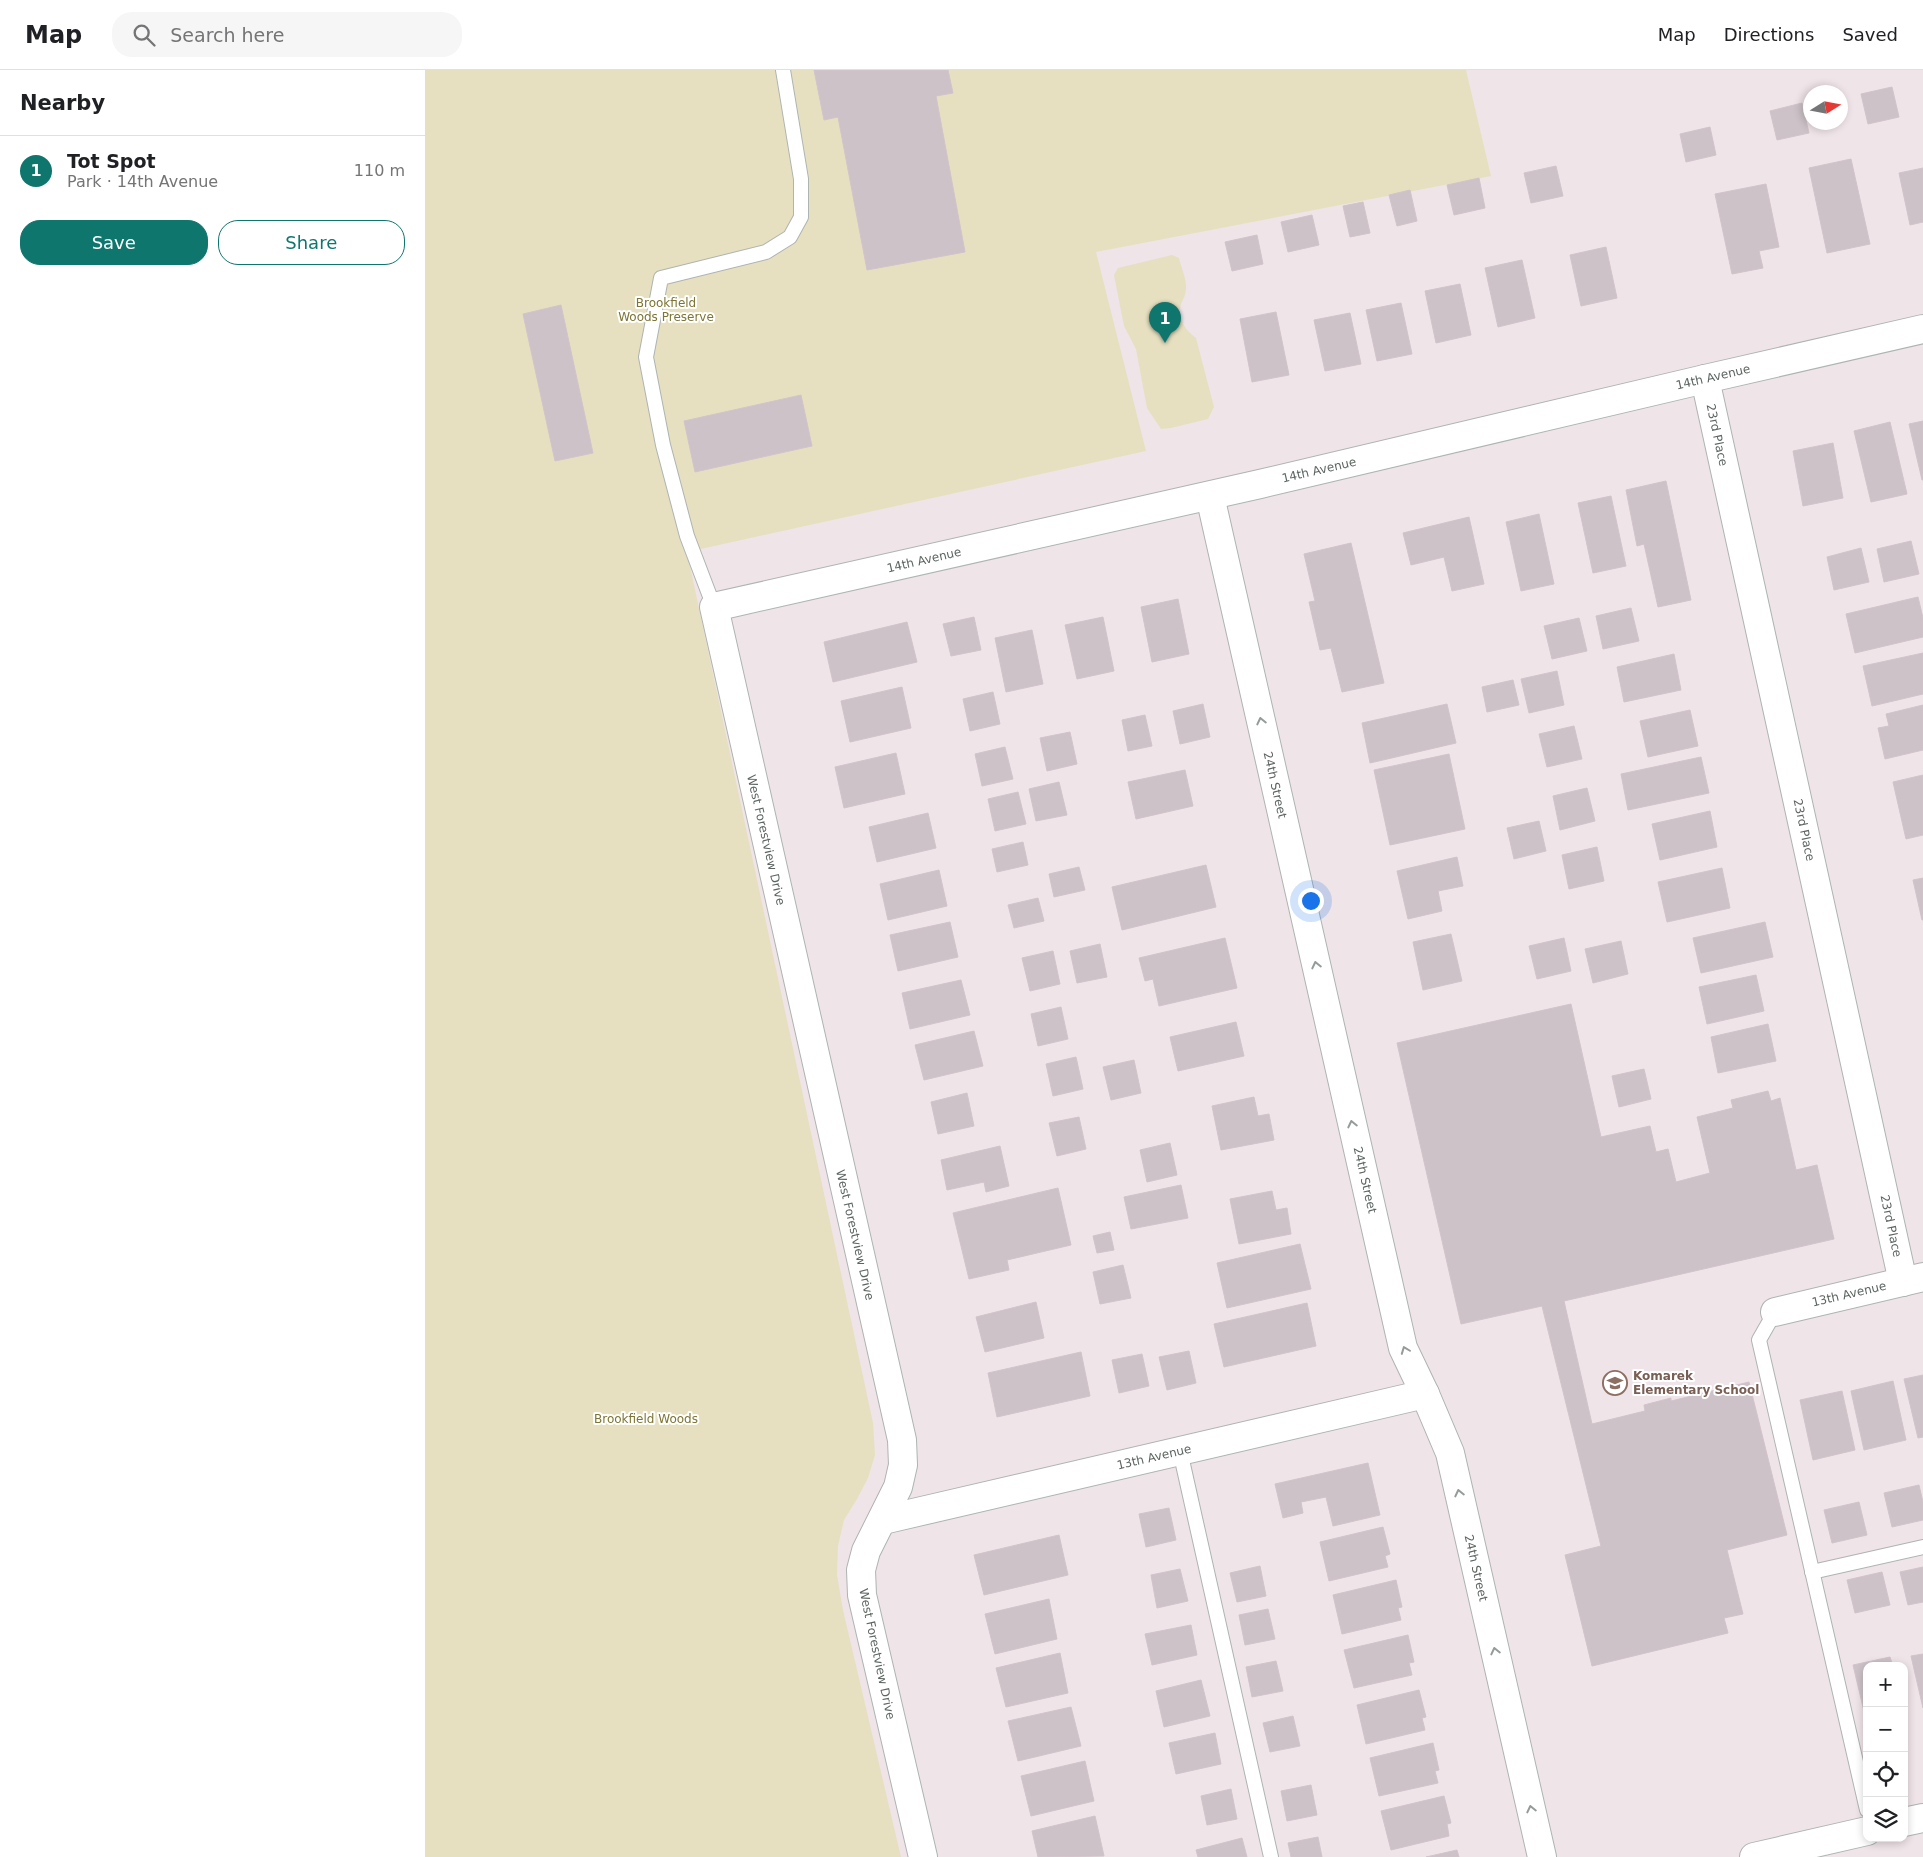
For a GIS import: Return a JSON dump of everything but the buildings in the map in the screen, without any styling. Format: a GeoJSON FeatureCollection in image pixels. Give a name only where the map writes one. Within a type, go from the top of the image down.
{"type":"FeatureCollection","features":[{"type":"Feature","properties":{"kind":"street","name":"14th Avenue"},"geometry":{"type":"LineString","coordinates":[[714,607],[1210,496],[1923,329]]}},
{"type":"Feature","properties":{"kind":"street","name":"23rd Place"},"geometry":{"type":"LineString","coordinates":[[1705,379],[1913,1279]]}},
{"type":"Feature","properties":{"kind":"street","name":"24th Street"},"geometry":{"type":"LineString","coordinates":[[1210,496],[1403,1348],[1450,1453],[1542,1857]]}},
{"type":"Feature","properties":{"kind":"street","name":"West Forestview Drive"},"geometry":{"type":"LineString","coordinates":[[714,607],[902,1440],[903,1465],[898,1487],[866,1551],[861,1570],[862,1595],[923,1857]]}},
{"type":"Feature","properties":{"kind":"street","name":"13th Avenue"},"geometry":{"type":"LineString","coordinates":[[1775,1312],[1913,1279]]}},
{"type":"Feature","properties":{"kind":"street","name":"13th Avenue"},"geometry":{"type":"LineString","coordinates":[[883,1520],[1425,1394]]}},
{"type":"Feature","properties":{"kind":"street"},"geometry":{"type":"LineString","coordinates":[[1908,1821],[1923,1818]]}},
{"type":"Feature","properties":{"kind":"street"},"geometry":{"type":"LineString","coordinates":[[1754,1857],[1816,1850],[1863,1832]]}},
{"type":"Feature","properties":{"kind":"lane"},"geometry":{"type":"LineString","coordinates":[[714,607],[687,536],[663,444],[646,357],[661,278],[766,252],[789,237],[801,216],[801,179],[783,70]]}},
{"type":"Feature","properties":{"kind":"lane"},"geometry":{"type":"LineString","coordinates":[[1775,1312],[1759,1340],[1864,1797]]}},
{"type":"Feature","properties":{"kind":"lane"},"geometry":{"type":"LineString","coordinates":[[1180,1451],[1271,1857]]}},
{"type":"Feature","properties":{"kind":"lane"},"geometry":{"type":"LineString","coordinates":[[1813,1572],[1923,1547]]}},
{"type":"Feature","properties":{"kind":"green space","name":"Brookfield Woods Preserve"},"geometry":{"type":"Polygon","coordinates":[[[425,70],[1466,70],[1491,176],[1096,252],[1146,451],[687,552],[873,1423],[875,1455],[868,1478],[844,1520],[838,1546],[837,1575],[843,1610],[901,1857],[425,1857],[425,70]]]}},
{"type":"Feature","properties":{"kind":"green space"},"geometry":{"type":"Polygon","coordinates":[[[1172,255],[1179,258],[1186,282],[1180,309],[1181,319],[1188,331],[1196,338],[1214,407],[1208,419],[1161,429],[1147,408],[1136,349],[1124,326],[1114,275],[1118,268],[1172,255]]]}},
{"type":"Feature","properties":{"kind":"place","name":"Tot Spot"},"geometry":{"type":"Point","coordinates":[1165,343]}},
{"type":"Feature","properties":{"kind":"place","name":"Komarek Elementary School"},"geometry":{"type":"Point","coordinates":[1615,1383]}},
{"type":"Feature","properties":{"kind":"park label","name":"Brookfield Woods"},"geometry":{"type":"Point","coordinates":[646,1419]}}]}
